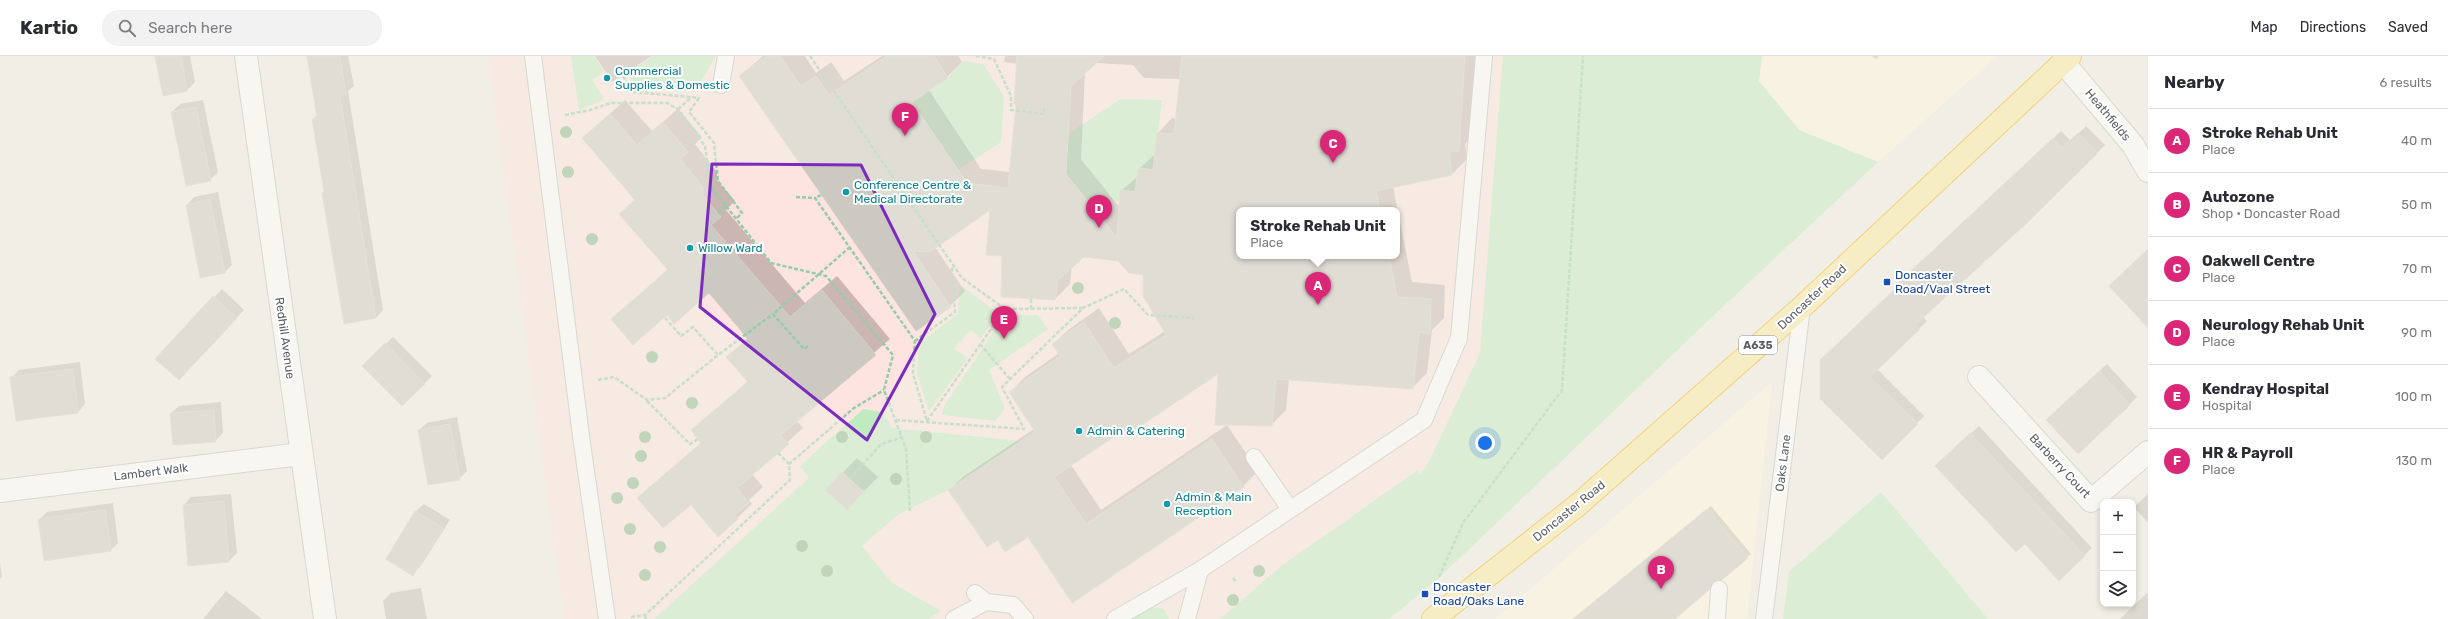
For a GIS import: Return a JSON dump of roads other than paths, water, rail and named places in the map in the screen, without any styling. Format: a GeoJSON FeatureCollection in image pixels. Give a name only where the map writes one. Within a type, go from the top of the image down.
{"type":"FeatureCollection","features":[{"type":"Feature","properties":{"kind":"highway","name":"Doncaster Road"},"geometry":{"type":"LineString","coordinates":[[1441,612],[1579,504],[1802,307],[2067,59]]}},
{"type":"Feature","properties":{"kind":"street","name":"Redhill Avenue"},"geometry":{"type":"LineString","coordinates":[[246,56],[325,619]]}},
{"type":"Feature","properties":{"kind":"street","name":"Heathfields"},"geometry":{"type":"LineString","coordinates":[[2067,59],[2133,145],[2148,171]]}},
{"type":"Feature","properties":{"kind":"street","name":"Barberry Court"},"geometry":{"type":"LineString","coordinates":[[1980,378],[2091,501],[2148,452]]}},
{"type":"Feature","properties":{"kind":"street","name":"Lambert Walk"},"geometry":{"type":"LineString","coordinates":[[0,491],[302,454]]}},
{"type":"Feature","properties":{"kind":"lane"},"geometry":{"type":"LineString","coordinates":[[533,56],[574,384],[607,619]]}},
{"type":"Feature","properties":{"kind":"lane"},"geometry":{"type":"LineString","coordinates":[[721,85],[726,56]]}},
{"type":"Feature","properties":{"kind":"lane"},"geometry":{"type":"LineString","coordinates":[[1115,619],[1200,570],[1424,420],[1460,338],[1484,56]]}},
{"type":"Feature","properties":{"kind":"lane","name":"Oaks Lane"},"geometry":{"type":"LineString","coordinates":[[1764,619],[1802,307]]}},
{"type":"Feature","properties":{"kind":"lane"},"geometry":{"type":"LineString","coordinates":[[1254,457],[1290,509]]}},
{"type":"Feature","properties":{"kind":"lane"},"geometry":{"type":"LineString","coordinates":[[1187,619],[1200,570]]}},
{"type":"Feature","properties":{"kind":"lane"},"geometry":{"type":"LineString","coordinates":[[1717,619],[1719,589]]}},
{"type":"Feature","properties":{"kind":"lane"},"geometry":{"type":"LineString","coordinates":[[954,619],[980,597],[1014,604],[1025,619]]}},
{"type":"Feature","properties":{"kind":"place","name":"Commercial Supplies & Domestic"},"geometry":{"type":"Point","coordinates":[607,78]}},
{"type":"Feature","properties":{"kind":"place","name":"HR & Payroll"},"geometry":{"type":"Point","coordinates":[905,136]}},
{"type":"Feature","properties":{"kind":"place","name":"Oakwell Centre"},"geometry":{"type":"Point","coordinates":[1333,163]}},
{"type":"Feature","properties":{"kind":"place","name":"Conference Centre & Medical Directorate"},"geometry":{"type":"Point","coordinates":[846,192]}},
{"type":"Feature","properties":{"kind":"place","name":"Neurology Rehab Unit"},"geometry":{"type":"Point","coordinates":[1099,228]}},
{"type":"Feature","properties":{"kind":"place","name":"Willow Ward"},"geometry":{"type":"Point","coordinates":[690,248]}},
{"type":"Feature","properties":{"kind":"place","name":"Doncaster Road/Vaal Street"},"geometry":{"type":"Point","coordinates":[1887,282]}},
{"type":"Feature","properties":{"kind":"place","name":"Stroke Rehab Unit"},"geometry":{"type":"Point","coordinates":[1318,305]}},
{"type":"Feature","properties":{"kind":"place","name":"Kendray Hospital"},"geometry":{"type":"Point","coordinates":[1004,339]}},
{"type":"Feature","properties":{"kind":"place","name":"Admin & Catering"},"geometry":{"type":"Point","coordinates":[1079,431]}},
{"type":"Feature","properties":{"kind":"place","name":"Admin & Main Reception"},"geometry":{"type":"Point","coordinates":[1167,504]}},
{"type":"Feature","properties":{"kind":"place","name":"Autozone"},"geometry":{"type":"Point","coordinates":[1661,589]}},
{"type":"Feature","properties":{"kind":"place","name":"Doncaster Road/Oaks Lane"},"geometry":{"type":"Point","coordinates":[1425,594]}}]}
